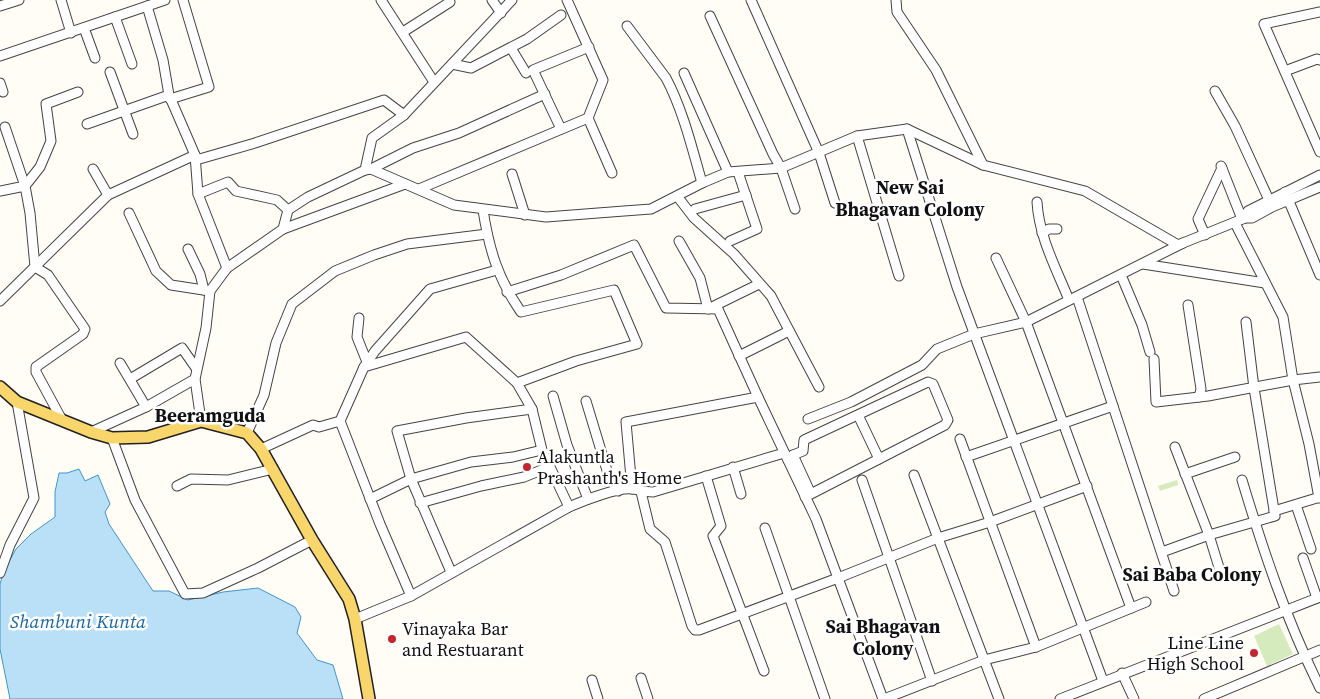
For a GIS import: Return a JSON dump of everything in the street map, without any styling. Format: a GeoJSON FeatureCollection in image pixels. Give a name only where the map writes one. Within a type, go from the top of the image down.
{"type":"FeatureCollection","features":[{"type":"Feature","properties":{"kind":"main road"},"geometry":{"type":"LineString","coordinates":[[0,387],[17,402],[91,432],[112,438],[148,437],[201,421],[247,433],[261,449],[312,540],[349,599],[355,619],[369,699]]}},
{"type":"Feature","properties":{"kind":"street"},"geometry":{"type":"LineString","coordinates":[[0,6],[19,0]]}},
{"type":"Feature","properties":{"kind":"street"},"geometry":{"type":"LineString","coordinates":[[61,0],[71,32]]}},
{"type":"Feature","properties":{"kind":"street"},"geometry":{"type":"LineString","coordinates":[[0,56],[165,0]]}},
{"type":"Feature","properties":{"kind":"street"},"geometry":{"type":"LineString","coordinates":[[87,124],[170,97],[209,87],[183,0]]}},
{"type":"Feature","properties":{"kind":"street"},"geometry":{"type":"LineString","coordinates":[[381,0],[434,82]]}},
{"type":"Feature","properties":{"kind":"street"},"geometry":{"type":"LineString","coordinates":[[492,0],[501,14]]}},
{"type":"Feature","properties":{"kind":"street"},"geometry":{"type":"LineString","coordinates":[[368,170],[372,138],[404,115],[501,14],[512,0]]}},
{"type":"Feature","properties":{"kind":"street"},"geometry":{"type":"LineString","coordinates":[[567,0],[603,80],[588,118],[612,173]]}},
{"type":"Feature","properties":{"kind":"street"},"geometry":{"type":"LineString","coordinates":[[751,0],[819,153],[835,203]]}},
{"type":"Feature","properties":{"kind":"street"},"geometry":{"type":"LineString","coordinates":[[896,0],[896,12],[936,70],[983,165]]}},
{"type":"Feature","properties":{"kind":"street"},"geometry":{"type":"LineString","coordinates":[[403,32],[450,2]]}},
{"type":"Feature","properties":{"kind":"street"},"geometry":{"type":"LineString","coordinates":[[147,6],[163,60],[170,97],[196,157],[198,194],[227,268]]}},
{"type":"Feature","properties":{"kind":"street"},"geometry":{"type":"LineString","coordinates":[[1320,12],[1264,24],[1318,142],[1320,152]]}},
{"type":"Feature","properties":{"kind":"street"},"geometry":{"type":"LineString","coordinates":[[452,64],[471,68],[512,48],[561,15]]}},
{"type":"Feature","properties":{"kind":"street"},"geometry":{"type":"LineString","coordinates":[[710,16],[781,168],[794,209]]}},
{"type":"Feature","properties":{"kind":"street"},"geometry":{"type":"LineString","coordinates":[[115,17],[132,64]]}},
{"type":"Feature","properties":{"kind":"street"},"geometry":{"type":"LineString","coordinates":[[626,26],[671,87],[690,140],[702,183]]}},
{"type":"Feature","properties":{"kind":"street"},"geometry":{"type":"LineString","coordinates":[[84,28],[95,58]]}},
{"type":"Feature","properties":{"kind":"street"},"geometry":{"type":"LineString","coordinates":[[561,129],[533,70],[589,47]]}},
{"type":"Feature","properties":{"kind":"street"},"geometry":{"type":"LineString","coordinates":[[512,48],[526,73]]}},
{"type":"Feature","properties":{"kind":"street"},"geometry":{"type":"LineString","coordinates":[[1285,71],[1317,59],[1320,60]]}},
{"type":"Feature","properties":{"kind":"street"},"geometry":{"type":"LineString","coordinates":[[110,72],[133,134]]}},
{"type":"Feature","properties":{"kind":"street"},"geometry":{"type":"LineString","coordinates":[[684,72],[728,172]]}},
{"type":"Feature","properties":{"kind":"street"},"geometry":{"type":"LineString","coordinates":[[1215,91],[1235,126],[1269,200]]}},
{"type":"Feature","properties":{"kind":"street"},"geometry":{"type":"LineString","coordinates":[[0,191],[25,186],[40,167],[51,141],[46,104],[78,92]]}},
{"type":"Feature","properties":{"kind":"street"},"geometry":{"type":"LineString","coordinates":[[283,229],[288,210],[308,196],[413,148],[459,133],[545,94]]}},
{"type":"Feature","properties":{"kind":"street"},"geometry":{"type":"LineString","coordinates":[[2,296],[40,264],[108,195],[196,157],[255,143],[384,100],[404,115]]}},
{"type":"Feature","properties":{"kind":"street"},"geometry":{"type":"LineString","coordinates":[[419,189],[588,118]]}},
{"type":"Feature","properties":{"kind":"street"},"geometry":{"type":"LineString","coordinates":[[5,126],[25,186],[30,213],[35,267]]}},
{"type":"Feature","properties":{"kind":"street"},"geometry":{"type":"LineString","coordinates":[[907,129],[957,287],[1103,681]]}},
{"type":"Feature","properties":{"kind":"street"},"geometry":{"type":"LineString","coordinates":[[368,170],[419,189],[454,205],[546,217],[651,209],[728,172],[781,168],[857,136],[907,129],[983,165],[1085,190],[1178,245],[1241,220],[1252,218],[1320,175]]}},
{"type":"Feature","properties":{"kind":"street"},"geometry":{"type":"LineString","coordinates":[[857,136],[899,276]]}},
{"type":"Feature","properties":{"kind":"street"},"geometry":{"type":"LineString","coordinates":[[1205,235],[1198,219],[1221,165],[1265,284],[1283,317],[1294,380],[1320,497],[1274,511]]}},
{"type":"Feature","properties":{"kind":"street"},"geometry":{"type":"LineString","coordinates":[[93,169],[108,195]]}},
{"type":"Feature","properties":{"kind":"street"},"geometry":{"type":"LineString","coordinates":[[730,241],[757,229],[738,172]]}},
{"type":"Feature","properties":{"kind":"street"},"geometry":{"type":"LineString","coordinates":[[512,174],[525,215]]}},
{"type":"Feature","properties":{"kind":"street"},"geometry":{"type":"LineString","coordinates":[[198,194],[228,182],[236,191],[277,200],[288,210]]}},
{"type":"Feature","properties":{"kind":"street"},"geometry":{"type":"LineString","coordinates":[[207,291],[227,268],[283,229],[405,184]]}},
{"type":"Feature","properties":{"kind":"street"},"geometry":{"type":"LineString","coordinates":[[1241,220],[1248,211],[1269,200],[1320,187]]}},
{"type":"Feature","properties":{"kind":"street"},"geometry":{"type":"LineString","coordinates":[[695,209],[746,194]]}},
{"type":"Feature","properties":{"kind":"street"},"geometry":{"type":"LineString","coordinates":[[677,196],[694,218],[734,254],[771,296],[818,388]]}},
{"type":"Feature","properties":{"kind":"street"},"geometry":{"type":"LineString","coordinates":[[1287,196],[1320,275]]}},
{"type":"Feature","properties":{"kind":"street"},"geometry":{"type":"LineString","coordinates":[[1037,202],[1038,220],[1042,233],[1073,299],[1113,406],[1174,591]]}},
{"type":"Feature","properties":{"kind":"street"},"geometry":{"type":"LineString","coordinates":[[483,210],[487,234],[497,270],[507,292],[521,312],[614,290],[637,344],[576,360],[517,383]]}},
{"type":"Feature","properties":{"kind":"street"},"geometry":{"type":"LineString","coordinates":[[129,213],[156,271],[171,285],[207,291]]}},
{"type":"Feature","properties":{"kind":"street"},"geometry":{"type":"LineString","coordinates":[[1042,233],[1049,229],[1057,230]]}},
{"type":"Feature","properties":{"kind":"street"},"geometry":{"type":"LineString","coordinates":[[247,433],[264,395],[276,343],[292,304],[335,270],[374,254],[407,244],[487,234]]}},
{"type":"Feature","properties":{"kind":"street"},"geometry":{"type":"LineString","coordinates":[[679,241],[700,278],[708,309]]}},
{"type":"Feature","properties":{"kind":"street"},"geometry":{"type":"LineString","coordinates":[[808,419],[860,397],[922,365],[937,349],[974,334],[1026,322],[1183,243]]}},
{"type":"Feature","properties":{"kind":"street"},"geometry":{"type":"LineString","coordinates":[[507,292],[561,275],[634,245],[666,308],[718,309],[758,397],[808,496],[883,699],[984,660],[1036,647],[1146,602]]}},
{"type":"Feature","properties":{"kind":"street"},"geometry":{"type":"LineString","coordinates":[[188,249],[207,291],[206,328],[195,379],[201,421]]}},
{"type":"Feature","properties":{"kind":"street"},"geometry":{"type":"LineString","coordinates":[[996,258],[1026,322],[1131,608]]}},
{"type":"Feature","properties":{"kind":"street"},"geometry":{"type":"LineString","coordinates":[[1143,264],[1265,284]]}},
{"type":"Feature","properties":{"kind":"street"},"geometry":{"type":"LineString","coordinates":[[35,267],[48,275],[85,329],[83,334],[36,367],[36,372],[62,420]]}},
{"type":"Feature","properties":{"kind":"street"},"geometry":{"type":"LineString","coordinates":[[410,596],[340,421],[365,365],[375,351],[430,290],[497,270]]}},
{"type":"Feature","properties":{"kind":"street"},"geometry":{"type":"LineString","coordinates":[[1121,275],[1142,325],[1152,355],[1156,402],[1199,397],[1320,377]]}},
{"type":"Feature","properties":{"kind":"street"},"geometry":{"type":"LineString","coordinates":[[708,309],[759,284]]}},
{"type":"Feature","properties":{"kind":"street"},"geometry":{"type":"LineString","coordinates":[[1188,306],[1201,389],[1199,397]]}},
{"type":"Feature","properties":{"kind":"street"},"geometry":{"type":"LineString","coordinates":[[359,318],[356,336],[365,365]]}},
{"type":"Feature","properties":{"kind":"street"},"geometry":{"type":"LineString","coordinates":[[1162,552],[1209,535],[1274,516],[1254,388],[1246,322]]}},
{"type":"Feature","properties":{"kind":"street"},"geometry":{"type":"LineString","coordinates":[[739,356],[789,331]]}},
{"type":"Feature","properties":{"kind":"street"},"geometry":{"type":"LineString","coordinates":[[365,365],[466,337],[517,383],[532,409],[542,450],[569,507]]}},
{"type":"Feature","properties":{"kind":"street"},"geometry":{"type":"LineString","coordinates":[[130,379],[182,348],[196,368]]}},
{"type":"Feature","properties":{"kind":"street"},"geometry":{"type":"LineString","coordinates":[[120,363],[146,407]]}},
{"type":"Feature","properties":{"kind":"street"},"geometry":{"type":"LineString","coordinates":[[91,432],[146,407],[195,379]]}},
{"type":"Feature","properties":{"kind":"street"},"geometry":{"type":"LineString","coordinates":[[355,619],[410,596],[569,507],[588,499],[618,491],[637,490],[653,492],[733,467],[788,456],[803,451],[804,440],[928,382],[933,384],[948,420],[945,425],[808,496]]}},
{"type":"Feature","properties":{"kind":"street"},"geometry":{"type":"LineString","coordinates":[[553,396],[567,445],[588,499]]}},
{"type":"Feature","properties":{"kind":"street"},"geometry":{"type":"LineString","coordinates":[[758,397],[626,422],[637,490],[650,529],[664,542],[694,630],[699,630],[790,597],[938,538],[990,522],[1087,486]]}},
{"type":"Feature","properties":{"kind":"street"},"geometry":{"type":"LineString","coordinates":[[586,401],[609,477],[618,491]]}},
{"type":"Feature","properties":{"kind":"street"},"geometry":{"type":"LineString","coordinates":[[0,573],[10,545],[34,498],[17,402]]}},
{"type":"Feature","properties":{"kind":"street"},"geometry":{"type":"LineString","coordinates":[[966,457],[1113,406]]}},
{"type":"Feature","properties":{"kind":"street"},"geometry":{"type":"LineString","coordinates":[[451,572],[411,480],[397,431],[466,418],[532,409]]}},
{"type":"Feature","properties":{"kind":"street"},"geometry":{"type":"LineString","coordinates":[[858,415],[879,459]]}},
{"type":"Feature","properties":{"kind":"street"},"geometry":{"type":"LineString","coordinates":[[261,449],[312,425],[319,427],[340,421]]}},
{"type":"Feature","properties":{"kind":"street"},"geometry":{"type":"LineString","coordinates":[[112,438],[135,500],[186,594],[203,593],[258,568],[312,540]]}},
{"type":"Feature","properties":{"kind":"street"},"geometry":{"type":"LineString","coordinates":[[960,439],[1036,647]]}},
{"type":"Feature","properties":{"kind":"street"},"geometry":{"type":"LineString","coordinates":[[1175,447],[1209,535],[1221,574]]}},
{"type":"Feature","properties":{"kind":"street"},"geometry":{"type":"LineString","coordinates":[[370,499],[411,480],[471,462],[513,457],[542,450]]}},
{"type":"Feature","properties":{"kind":"street"},"geometry":{"type":"LineString","coordinates":[[1185,474],[1235,457]]}},
{"type":"Feature","properties":{"kind":"street"},"geometry":{"type":"LineString","coordinates":[[420,503],[524,476],[549,467]]}},
{"type":"Feature","properties":{"kind":"street"},"geometry":{"type":"LineString","coordinates":[[733,467],[741,494]]}},
{"type":"Feature","properties":{"kind":"street"},"geometry":{"type":"LineString","coordinates":[[177,486],[192,479],[228,480],[273,469]]}},
{"type":"Feature","properties":{"kind":"street"},"geometry":{"type":"LineString","coordinates":[[914,475],[999,699]]}},
{"type":"Feature","properties":{"kind":"street"},"geometry":{"type":"LineString","coordinates":[[706,476],[721,526],[713,536],[764,672]]}},
{"type":"Feature","properties":{"kind":"street"},"geometry":{"type":"LineString","coordinates":[[862,480],[932,681]]}},
{"type":"Feature","properties":{"kind":"street"},"geometry":{"type":"LineString","coordinates":[[1242,480],[1284,610],[1320,688]]}},
{"type":"Feature","properties":{"kind":"street"},"geometry":{"type":"LineString","coordinates":[[1296,505],[1311,549]]}},
{"type":"Feature","properties":{"kind":"street"},"geometry":{"type":"LineString","coordinates":[[765,528],[825,699]]}},
{"type":"Feature","properties":{"kind":"street"},"geometry":{"type":"LineString","coordinates":[[1060,699],[1318,597],[1302,558]]}},
{"type":"Feature","properties":{"kind":"street"},"geometry":{"type":"LineString","coordinates":[[1204,699],[1320,650]]}},
{"type":"Feature","properties":{"kind":"street"},"geometry":{"type":"LineString","coordinates":[[1122,674],[1134,699]]}},
{"type":"Feature","properties":{"kind":"street"},"geometry":{"type":"LineString","coordinates":[[641,678],[648,699]]}},
{"type":"Feature","properties":{"kind":"street"},"geometry":{"type":"LineString","coordinates":[[592,680],[598,699]]}},
{"type":"Feature","properties":{"kind":"green space"},"geometry":{"type":"Polygon","coordinates":[[[1177,480],[1178,485],[1160,491],[1158,486],[1177,480]]]}},
{"type":"Feature","properties":{"kind":"green space"},"geometry":{"type":"Polygon","coordinates":[[[1279,624],[1293,654],[1267,666],[1254,636],[1279,624]]]}},
{"type":"Feature","properties":{"kind":"water","name":"Shambuni Kunta"},"geometry":{"type":"Polygon","coordinates":[[[79,469],[85,481],[98,475],[110,504],[105,512],[109,524],[153,591],[169,591],[188,600],[223,592],[258,588],[295,607],[301,617],[297,633],[317,660],[333,665],[343,699],[10,699],[0,649],[0,584],[4,571],[16,549],[31,534],[55,517],[55,492],[59,473],[67,473],[79,469]]]}},
{"type":"Feature","properties":{"kind":"place","name":"Alakuntla Prashanth's Home"},"geometry":{"type":"Point","coordinates":[527,467]}},
{"type":"Feature","properties":{"kind":"place","name":"Vinayaka Bar and Restuarant"},"geometry":{"type":"Point","coordinates":[392,639]}},
{"type":"Feature","properties":{"kind":"place","name":"Line Line High School"},"geometry":{"type":"Point","coordinates":[1254,653]}},
{"type":"Feature","properties":{"kind":"district","name":"New Sai Bhagavan Colony"},"geometry":{"type":"Point","coordinates":[910,198]}},
{"type":"Feature","properties":{"kind":"district","name":"Beeramguda"},"geometry":{"type":"Point","coordinates":[210,415]}},
{"type":"Feature","properties":{"kind":"district","name":"Sai Baba Colony"},"geometry":{"type":"Point","coordinates":[1192,574]}},
{"type":"Feature","properties":{"kind":"district","name":"Sai Bhagavan Colony"},"geometry":{"type":"Point","coordinates":[883,637]}}]}
